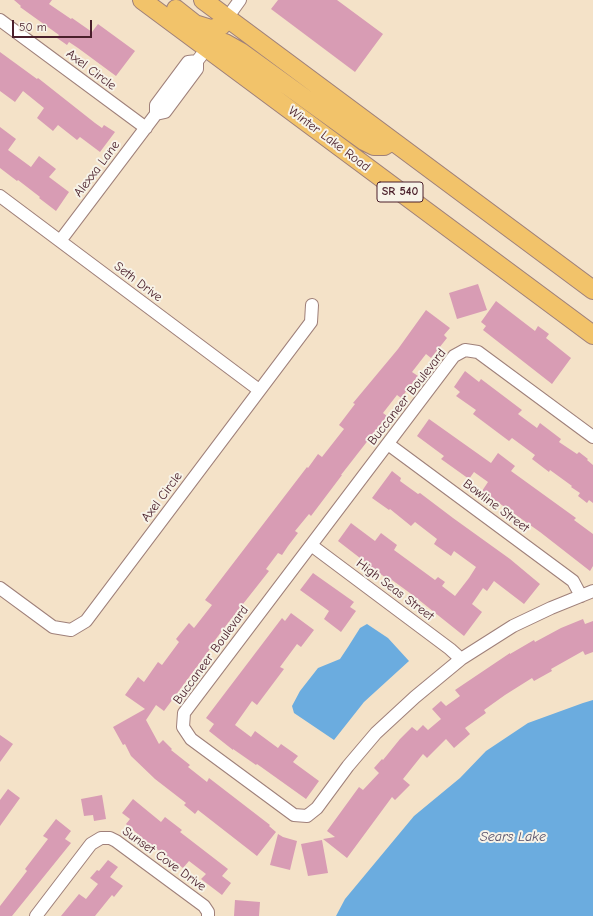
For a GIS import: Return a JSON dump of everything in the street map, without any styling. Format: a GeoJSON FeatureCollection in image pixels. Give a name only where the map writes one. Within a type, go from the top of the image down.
{"type":"FeatureCollection","features":[{"type":"Feature","properties":{"kind":"main road","name":"Winter Lake Road"},"geometry":{"type":"LineString","coordinates":[[142,0],[202,55],[593,335]]}},
{"type":"Feature","properties":{"kind":"main road"},"geometry":{"type":"LineString","coordinates":[[163,0],[196,24],[204,27],[217,28],[221,26],[227,18]]}},
{"type":"Feature","properties":{"kind":"main road","name":"SR 540"},"geometry":{"type":"LineString","coordinates":[[203,0],[593,290]]}},
{"type":"Feature","properties":{"kind":"main road"},"geometry":{"type":"LineString","coordinates":[[202,55],[212,42],[216,41],[226,43],[241,52],[364,141],[374,146],[384,146],[392,141]]}},
{"type":"Feature","properties":{"kind":"street"},"geometry":{"type":"LineString","coordinates":[[227,18],[240,0]]}},
{"type":"Feature","properties":{"kind":"street","name":"Axel Circle"},"geometry":{"type":"LineString","coordinates":[[0,20],[146,128]]}},
{"type":"Feature","properties":{"kind":"street","name":"Alexxa Lane"},"geometry":{"type":"LineString","coordinates":[[60,241],[146,128],[156,114],[156,105],[188,62],[202,55]]}},
{"type":"Feature","properties":{"kind":"street","name":"Seth Drive"},"geometry":{"type":"LineString","coordinates":[[0,196],[259,390]]}},
{"type":"Feature","properties":{"kind":"street","name":"Axel Circle"},"geometry":{"type":"LineString","coordinates":[[0,588],[53,627],[71,630],[86,621],[311,322],[312,305]]}},
{"type":"Feature","properties":{"kind":"street","name":"Buccaneer Boulevard"},"geometry":{"type":"LineString","coordinates":[[593,437],[478,352],[465,350],[454,356],[184,713],[183,727],[190,739],[294,816],[307,816],[317,808],[348,766],[376,733],[415,697],[461,659],[513,626],[551,608],[593,591]]}},
{"type":"Feature","properties":{"kind":"street","name":"Bowline Street"},"geometry":{"type":"LineString","coordinates":[[388,444],[573,581],[581,596]]}},
{"type":"Feature","properties":{"kind":"street","name":"High Seas Street"},"geometry":{"type":"LineString","coordinates":[[311,545],[461,659]]}},
{"type":"Feature","properties":{"kind":"street","name":"Sunset Cove Drive"},"geometry":{"type":"LineString","coordinates":[[36,916],[91,844],[101,838],[110,838],[204,906],[208,912],[208,916]]}},
{"type":"Feature","properties":{"kind":"water"},"geometry":{"type":"Polygon","coordinates":[[[367,624],[388,638],[409,661],[364,702],[334,740],[294,713],[292,706],[300,691],[318,668],[340,659],[360,628],[367,624]]]}},
{"type":"Feature","properties":{"kind":"water","name":"Sears Lake"},"geometry":{"type":"Polygon","coordinates":[[[593,700],[593,916],[336,916],[345,899],[414,816],[460,778],[486,751],[528,723],[593,700]]]}},
{"type":"Feature","properties":{"kind":"building"},"geometry":{"type":"Polygon","coordinates":[[[14,0],[52,0],[49,4],[92,32],[98,24],[135,51],[116,76],[69,42],[67,45],[57,38],[59,35],[20,7],[21,6],[14,0]]]}},
{"type":"Feature","properties":{"kind":"building"},"geometry":{"type":"Polygon","coordinates":[[[278,0],[337,0],[383,34],[355,72],[271,9],[278,0]]]}},
{"type":"Feature","properties":{"kind":"building"},"geometry":{"type":"Polygon","coordinates":[[[0,52],[37,79],[38,78],[102,128],[104,125],[115,132],[100,152],[80,137],[77,140],[58,125],[53,131],[37,118],[44,108],[23,91],[15,102],[0,91],[0,52]]]}},
{"type":"Feature","properties":{"kind":"building"},"geometry":{"type":"Polygon","coordinates":[[[0,127],[16,139],[8,150],[31,167],[39,156],[56,169],[49,177],[69,192],[56,211],[18,180],[17,181],[0,168],[0,127]]]}},
{"type":"Feature","properties":{"kind":"building"},"geometry":{"type":"Polygon","coordinates":[[[478,284],[487,310],[457,319],[449,293],[478,284]]]}},
{"type":"Feature","properties":{"kind":"building"},"geometry":{"type":"Polygon","coordinates":[[[496,301],[535,331],[538,326],[549,334],[546,338],[571,358],[552,384],[483,330],[486,326],[481,322],[496,301]]]}},
{"type":"Feature","properties":{"kind":"building"},"geometry":{"type":"Polygon","coordinates":[[[426,310],[450,328],[444,335],[447,338],[431,358],[426,354],[412,372],[418,376],[401,398],[397,395],[383,413],[387,416],[311,516],[309,514],[295,531],[298,533],[282,555],[278,553],[266,569],[269,571],[209,648],[210,649],[164,711],[156,705],[146,720],[159,744],[163,740],[172,749],[171,750],[190,765],[188,767],[207,782],[209,778],[270,825],[269,826],[276,832],[257,856],[198,810],[195,814],[184,805],[186,803],[155,779],[131,756],[125,744],[123,745],[113,727],[145,709],[125,695],[138,677],[144,682],[158,662],[162,665],[179,642],[176,639],[189,623],[194,628],[212,605],[205,600],[307,467],[308,468],[318,454],[322,457],[344,429],[339,425],[355,404],[353,403],[398,349],[426,310]]]}},
{"type":"Feature","properties":{"kind":"building"},"geometry":{"type":"Polygon","coordinates":[[[465,371],[479,382],[481,379],[522,410],[518,414],[537,428],[540,423],[561,439],[559,442],[577,454],[579,452],[588,459],[587,460],[593,465],[593,503],[589,500],[587,503],[578,496],[580,493],[571,487],[572,486],[550,470],[549,472],[532,459],[535,455],[512,438],[509,441],[473,414],[476,410],[456,396],[460,392],[454,387],[465,371]]]}},
{"type":"Feature","properties":{"kind":"building"},"geometry":{"type":"Polygon","coordinates":[[[429,419],[491,463],[498,453],[515,466],[511,471],[576,518],[574,520],[593,534],[593,566],[590,571],[540,532],[482,491],[488,482],[474,472],[469,479],[441,459],[444,456],[417,436],[429,419]]]}},
{"type":"Feature","properties":{"kind":"building"},"geometry":{"type":"Polygon","coordinates":[[[392,471],[401,478],[400,481],[418,494],[420,493],[510,559],[540,584],[524,604],[494,581],[487,591],[483,588],[472,604],[482,612],[464,636],[414,596],[392,580],[391,582],[338,541],[351,523],[375,541],[381,533],[397,545],[394,550],[435,580],[438,577],[445,582],[442,586],[455,596],[469,578],[476,567],[454,551],[451,556],[434,544],[437,539],[415,522],[411,526],[390,509],[389,510],[372,498],[392,471]]]}},
{"type":"Feature","properties":{"kind":"building"},"geometry":{"type":"Polygon","coordinates":[[[313,573],[354,602],[350,607],[356,611],[341,632],[324,619],[329,611],[300,590],[313,573]]]}},
{"type":"Feature","properties":{"kind":"building"},"geometry":{"type":"Polygon","coordinates":[[[291,613],[314,630],[301,647],[297,644],[280,667],[284,669],[257,705],[252,701],[235,725],[251,737],[255,731],[278,748],[281,744],[298,756],[293,762],[319,781],[306,799],[257,764],[256,765],[233,750],[209,731],[214,724],[206,718],[282,618],[285,621],[291,613]]]}},
{"type":"Feature","properties":{"kind":"building"},"geometry":{"type":"Polygon","coordinates":[[[583,619],[585,624],[593,621],[593,652],[585,655],[583,651],[551,669],[552,671],[534,681],[532,678],[505,695],[484,710],[486,713],[465,728],[470,734],[454,748],[446,739],[427,758],[423,754],[403,779],[410,785],[395,800],[392,797],[347,858],[323,839],[335,837],[327,831],[359,787],[363,790],[379,773],[374,768],[382,759],[383,760],[400,739],[412,727],[417,731],[423,725],[428,730],[441,719],[432,709],[441,701],[446,706],[460,696],[455,690],[510,653],[534,640],[535,642],[561,628],[583,619]]]}},
{"type":"Feature","properties":{"kind":"building"},"geometry":{"type":"Polygon","coordinates":[[[0,735],[13,744],[0,762],[0,735]]]}},
{"type":"Feature","properties":{"kind":"building"},"geometry":{"type":"Polygon","coordinates":[[[8,789],[20,798],[0,826],[0,800],[8,789]]]}},
{"type":"Feature","properties":{"kind":"building"},"geometry":{"type":"Polygon","coordinates":[[[102,795],[106,819],[94,821],[93,815],[84,816],[81,799],[102,795]]]}},
{"type":"Feature","properties":{"kind":"building"},"geometry":{"type":"Polygon","coordinates":[[[133,799],[161,822],[165,817],[182,830],[180,832],[228,869],[222,876],[231,883],[222,895],[201,879],[206,874],[189,861],[183,868],[147,842],[126,824],[130,819],[122,813],[133,799]]]}},
{"type":"Feature","properties":{"kind":"building"},"geometry":{"type":"Polygon","coordinates":[[[56,819],[71,831],[65,839],[71,843],[12,916],[0,916],[0,906],[27,871],[25,869],[48,839],[43,836],[56,819]]]}},
{"type":"Feature","properties":{"kind":"building"},"geometry":{"type":"Polygon","coordinates":[[[278,834],[297,841],[290,870],[270,865],[278,834]]]}},
{"type":"Feature","properties":{"kind":"building"},"geometry":{"type":"Polygon","coordinates":[[[322,840],[328,873],[308,876],[301,844],[322,840]]]}},
{"type":"Feature","properties":{"kind":"building"},"geometry":{"type":"Polygon","coordinates":[[[108,860],[118,867],[110,877],[123,886],[114,897],[112,895],[95,916],[61,916],[79,894],[86,899],[98,884],[90,878],[97,870],[99,871],[108,860]]]}},
{"type":"Feature","properties":{"kind":"building"},"geometry":{"type":"Polygon","coordinates":[[[235,900],[260,902],[259,916],[234,916],[235,900]]]}}]}
